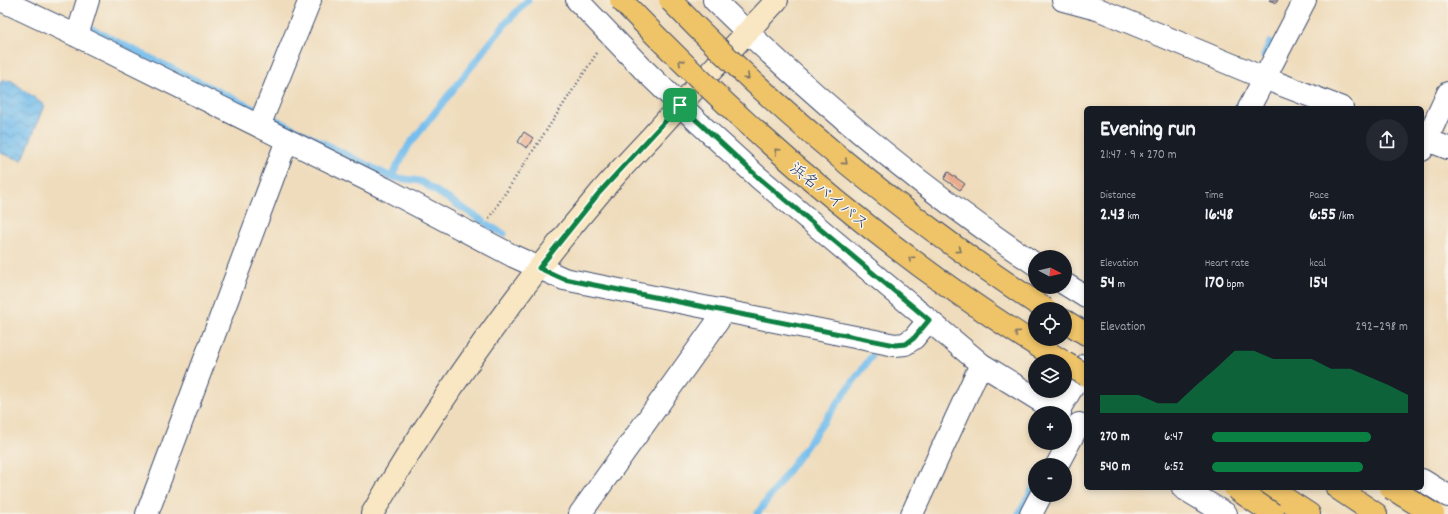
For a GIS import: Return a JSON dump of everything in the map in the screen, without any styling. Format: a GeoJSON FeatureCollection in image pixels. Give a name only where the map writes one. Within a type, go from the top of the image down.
{"type":"FeatureCollection","features":[{"type":"Feature","properties":{"kind":"highway","name":"浜名バイパス"},"geometry":{"type":"LineString","coordinates":[[621,0],[721,101],[780,154],[840,204],[902,252],[966,298],[1051,354]]}},
{"type":"Feature","properties":{"kind":"highway"},"geometry":{"type":"LineString","coordinates":[[670,0],[746,75],[803,127],[862,177],[979,265],[1034,302]]}},
{"type":"Feature","properties":{"kind":"highway"},"geometry":{"type":"LineString","coordinates":[[1072,326],[1084,333]]}},
{"type":"Feature","properties":{"kind":"highway"},"geometry":{"type":"LineString","coordinates":[[1072,367],[1084,375]]}},
{"type":"Feature","properties":{"kind":"highway"},"geometry":{"type":"LineString","coordinates":[[1238,490],[1273,514]]}},
{"type":"Feature","properties":{"kind":"highway"},"geometry":{"type":"LineString","coordinates":[[1272,490],[1309,514]]}},
{"type":"Feature","properties":{"kind":"highway"},"geometry":{"type":"LineString","coordinates":[[1341,490],[1376,514]]}},
{"type":"Feature","properties":{"kind":"highway"},"geometry":{"type":"LineString","coordinates":[[1394,490],[1433,514]]}},
{"type":"Feature","properties":{"kind":"street"},"geometry":{"type":"LineString","coordinates":[[2,0],[384,188],[539,268],[564,279],[895,345],[906,344],[914,338],[929,320]]}},
{"type":"Feature","properties":{"kind":"street"},"geometry":{"type":"LineString","coordinates":[[77,36],[88,0]]}},
{"type":"Feature","properties":{"kind":"street"},"geometry":{"type":"LineString","coordinates":[[259,126],[310,0]]}},
{"type":"Feature","properties":{"kind":"street"},"geometry":{"type":"LineString","coordinates":[[578,0],[680,105],[759,178],[981,364],[1049,406]]}},
{"type":"Feature","properties":{"kind":"street"},"geometry":{"type":"LineString","coordinates":[[714,0],[824,103],[882,152],[942,199],[1028,259]]}},
{"type":"Feature","properties":{"kind":"street"},"geometry":{"type":"LineString","coordinates":[[372,514],[454,384],[539,268],[599,193],[777,0]]}},
{"type":"Feature","properties":{"kind":"street"},"geometry":{"type":"LineString","coordinates":[[1063,0],[1100,10],[1264,78],[1337,106]]}},
{"type":"Feature","properties":{"kind":"street"},"geometry":{"type":"LineString","coordinates":[[1250,106],[1305,0]]}},
{"type":"Feature","properties":{"kind":"street"},"geometry":{"type":"LineString","coordinates":[[1448,93],[1424,143],[1448,148]]}},
{"type":"Feature","properties":{"kind":"street"},"geometry":{"type":"LineString","coordinates":[[147,514],[287,140]]}},
{"type":"Feature","properties":{"kind":"street"},"geometry":{"type":"LineString","coordinates":[[1072,288],[1084,296]]}},
{"type":"Feature","properties":{"kind":"street"},"geometry":{"type":"LineString","coordinates":[[580,514],[718,321],[721,310]]}},
{"type":"Feature","properties":{"kind":"street"},"geometry":{"type":"LineString","coordinates":[[912,514],[981,364]]}},
{"type":"Feature","properties":{"kind":"street"},"geometry":{"type":"LineString","coordinates":[[1072,412],[1084,372]]}},
{"type":"Feature","properties":{"kind":"street"},"geometry":{"type":"LineString","coordinates":[[1425,514],[1435,488]]}},
{"type":"Feature","properties":{"kind":"street"},"geometry":{"type":"LineString","coordinates":[[1186,490],[1226,514]]}},
{"type":"Feature","properties":{"kind":"street"},"geometry":{"type":"LineString","coordinates":[[1230,514],[1242,490]]}},
{"type":"Feature","properties":{"kind":"street"},"geometry":{"type":"LineString","coordinates":[[1031,514],[1037,502]]}},
{"type":"Feature","properties":{"kind":"path"},"geometry":{"type":"LineString","coordinates":[[477,236],[610,34]]}},
{"type":"Feature","properties":{"kind":"water"},"geometry":{"type":"Polygon","coordinates":[[[3,80],[12,81],[44,105],[24,157],[21,160],[0,153],[0,83],[3,80]]]}},
{"type":"Feature","properties":{"kind":"building"},"geometry":{"type":"Polygon","coordinates":[[[1269,0],[1278,0],[1276,3],[1269,0]]]}},
{"type":"Feature","properties":{"kind":"building"},"geometry":{"type":"Polygon","coordinates":[[[524,132],[533,138],[527,148],[518,142],[524,132]]]}},
{"type":"Feature","properties":{"kind":"building"},"geometry":{"type":"Polygon","coordinates":[[[948,172],[965,184],[960,190],[944,179],[948,172]]]}},
{"type":"Feature","properties":{"kind":"waterway"},"geometry":{"type":"LineString","coordinates":[[391,177],[409,145],[506,23],[528,0]]}},
{"type":"Feature","properties":{"kind":"waterway"},"geometry":{"type":"LineString","coordinates":[[89,28],[256,110]]}},
{"type":"Feature","properties":{"kind":"waterway"},"geometry":{"type":"LineString","coordinates":[[1264,56],[1270,43]]}},
{"type":"Feature","properties":{"kind":"waterway"},"geometry":{"type":"LineString","coordinates":[[272,118],[391,177],[420,181],[483,221]]}},
{"type":"Feature","properties":{"kind":"waterway"},"geometry":{"type":"LineString","coordinates":[[488,225],[504,234]]}},
{"type":"Feature","properties":{"kind":"waterway"},"geometry":{"type":"LineString","coordinates":[[757,514],[871,357]]}},
{"type":"Feature","properties":{"kind":"waterway"},"geometry":{"type":"LineString","coordinates":[[1019,514],[1028,498]]}},
{"type":"Feature","properties":{"kind":"route"},"geometry":{"type":"LineString","coordinates":[[680,105],[759,178],[929,320],[914,338],[906,344],[895,345],[564,279],[539,268],[599,193],[680,105]]}}]}
